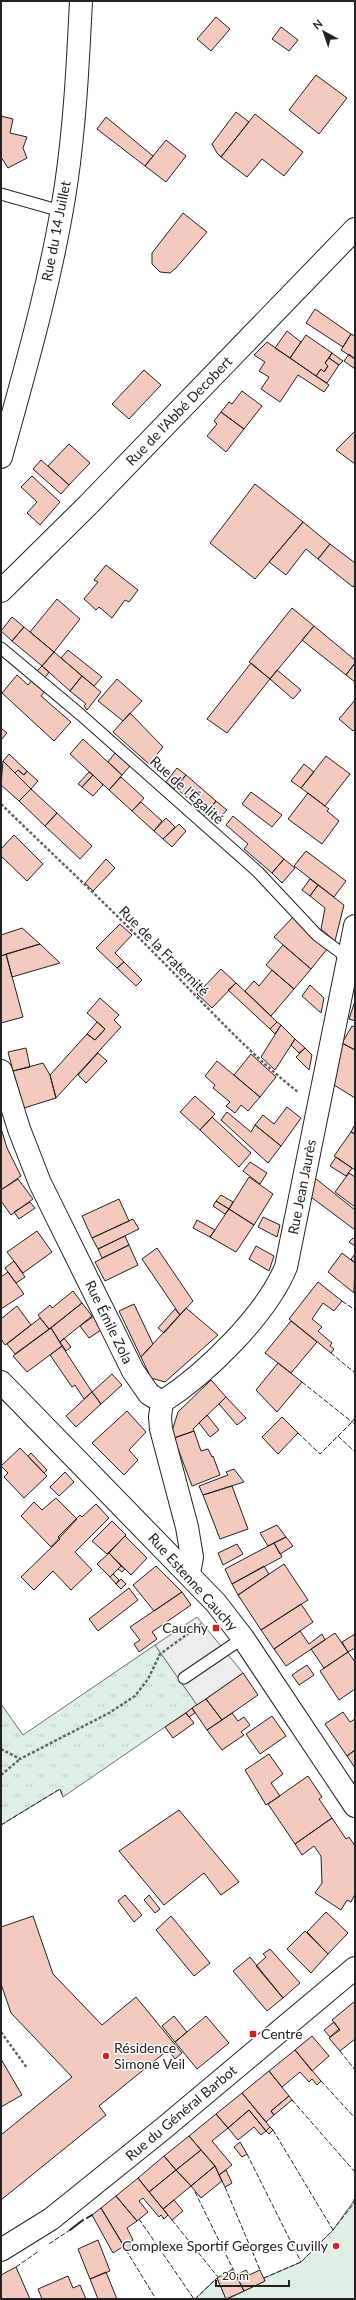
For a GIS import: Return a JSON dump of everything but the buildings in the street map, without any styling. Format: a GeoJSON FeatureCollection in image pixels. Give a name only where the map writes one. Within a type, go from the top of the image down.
{"type":"FeatureCollection","features":[{"type":"Feature","properties":{"kind":"street","name":"Rue du 14 Juillet"},"geometry":{"type":"LineString","coordinates":[[1,457],[37,320],[61,210],[76,81],[81,1]]}},
{"type":"Feature","properties":{"kind":"street","name":"Rue de l'Abbé Decobert"},"geometry":{"type":"LineString","coordinates":[[1,591],[88,505],[355,229]]}},
{"type":"Feature","properties":{"kind":"street","name":"Rue Jean Jaurès"},"geometry":{"type":"LineString","coordinates":[[162,1402],[188,1384],[238,1334],[264,1303],[281,1279],[290,1252],[317,1107],[355,926]]}},
{"type":"Feature","properties":{"kind":"street","name":"Rue Émile Zola"},"geometry":{"type":"LineString","coordinates":[[1,1071],[25,1148],[48,1200],[133,1371],[149,1394],[162,1402]]}},
{"type":"Feature","properties":{"kind":"street","name":"Rue Estenne Cauchy"},"geometry":{"type":"LineString","coordinates":[[1,1382],[216,1603],[243,1638],[355,1806]]}},
{"type":"Feature","properties":{"kind":"street"},"geometry":{"type":"LineString","coordinates":[[162,1402],[160,1416],[161,1429],[182,1506],[192,1557],[189,1574]]}},
{"type":"Feature","properties":{"kind":"street","name":"Rue du Général Barbot"},"geometry":{"type":"LineString","coordinates":[[1,2250],[50,2219],[164,2128],[355,1968]]}},
{"type":"Feature","properties":{"kind":"lane"},"geometry":{"type":"LineString","coordinates":[[1,194],[61,210]]}},
{"type":"Feature","properties":{"kind":"lane","name":"Rue de l'Égalité"},"geometry":{"type":"LineString","coordinates":[[1,648],[81,715],[258,872],[318,935],[348,958]]}},
{"type":"Feature","properties":{"kind":"lane"},"geometry":{"type":"LineString","coordinates":[[184,1678],[243,1638]]}},
{"type":"Feature","properties":{"kind":"path","name":"Rue de la Fraternité"},"geometry":{"type":"LineString","coordinates":[[1,804],[145,943],[254,1053],[282,1079],[317,1107]]}},
{"type":"Feature","properties":{"kind":"path"},"geometry":{"type":"LineString","coordinates":[[1,1775],[20,1759],[109,1713],[135,1696],[148,1679],[160,1654],[209,1620]]}},
{"type":"Feature","properties":{"kind":"path"},"geometry":{"type":"LineString","coordinates":[[1,1749],[20,1759]]}},
{"type":"Feature","properties":{"kind":"path"},"geometry":{"type":"LineString","coordinates":[[1,2032],[27,2068]]}},
{"type":"Feature","properties":{"kind":"green space"},"geometry":{"type":"Polygon","coordinates":[[[155,1645],[197,1705],[63,1797],[60,1789],[1,1825],[1,1704],[23,1735],[155,1645]]]}},
{"type":"Feature","properties":{"kind":"green space","name":"Complexe Sportif Georges Cuvilly"},"geometry":{"type":"Polygon","coordinates":[[[355,2199],[355,2299],[228,2299],[265,2281],[264,2278],[301,2262],[333,2230],[355,2199]]]}},
{"type":"Feature","properties":{"kind":"green space","name":"Complexe Sportif Georges Cuvilly"},"geometry":{"type":"Polygon","coordinates":[[[217,2278],[226,2299],[195,2299],[217,2278]]]}},
{"type":"Feature","properties":{"kind":"shaded area"},"geometry":{"type":"Polygon","coordinates":[[[197,1617],[243,1673],[197,1705],[155,1645],[197,1617]]]}},
{"type":"Feature","properties":{"kind":"fence"},"geometry":{"type":"LineString","coordinates":[[342,1301],[355,1310]]}},
{"type":"Feature","properties":{"kind":"fence"},"geometry":{"type":"LineString","coordinates":[[331,1353],[355,1373]]}},
{"type":"Feature","properties":{"kind":"fence"},"geometry":{"type":"LineString","coordinates":[[302,1382],[352,1422],[355,1418]]}},
{"type":"Feature","properties":{"kind":"fence"},"geometry":{"type":"LineString","coordinates":[[298,1433],[320,1454],[352,1422],[355,1424]]}},
{"type":"Feature","properties":{"kind":"fence"},"geometry":{"type":"LineString","coordinates":[[338,1436],[355,1452]]}},
{"type":"Feature","properties":{"kind":"fence"},"geometry":{"type":"LineString","coordinates":[[1,1825],[60,1789],[63,1797]]}},
{"type":"Feature","properties":{"kind":"fence"},"geometry":{"type":"LineString","coordinates":[[340,2051],[355,2070]]}},
{"type":"Feature","properties":{"kind":"fence"},"geometry":{"type":"LineString","coordinates":[[321,2081],[355,2118]]}},
{"type":"Feature","properties":{"kind":"fence"},"geometry":{"type":"LineString","coordinates":[[292,2100],[355,2172]]}},
{"type":"Feature","properties":{"kind":"fence"},"geometry":{"type":"LineString","coordinates":[[273,2130],[333,2230]]}},
{"type":"Feature","properties":{"kind":"fence"},"geometry":{"type":"LineString","coordinates":[[247,2154],[301,2262]]}},
{"type":"Feature","properties":{"kind":"fence"},"geometry":{"type":"LineString","coordinates":[[225,2187],[260,2270]]}},
{"type":"Feature","properties":{"kind":"fence"},"geometry":{"type":"LineString","coordinates":[[195,2192],[233,2269]]}},
{"type":"Feature","properties":{"kind":"fence"},"geometry":{"type":"LineString","coordinates":[[264,2278],[301,2262],[333,2230],[354,2203],[354,2199]]}},
{"type":"Feature","properties":{"kind":"fence"},"geometry":{"type":"LineString","coordinates":[[139,2219],[194,2299]]}},
{"type":"Feature","properties":{"kind":"fence"},"geometry":{"type":"LineString","coordinates":[[172,2220],[218,2277]]}},
{"type":"Feature","properties":{"kind":"fence"},"geometry":{"type":"LineString","coordinates":[[49,2244],[70,2230]]}},
{"type":"Feature","properties":{"kind":"fence"},"geometry":{"type":"LineString","coordinates":[[126,2250],[156,2299]]}},
{"type":"Feature","properties":{"kind":"fence"},"geometry":{"type":"LineString","coordinates":[[16,2267],[39,2251]]}},
{"type":"Feature","properties":{"kind":"fence"},"geometry":{"type":"LineString","coordinates":[[195,2299],[217,2278]]}},
{"type":"Feature","properties":{"kind":"wall"},"geometry":{"type":"LineString","coordinates":[[87,2218],[92,2215]]}},
{"type":"Feature","properties":{"kind":"wall"},"geometry":{"type":"LineString","coordinates":[[70,2230],[83,2220]]}},
{"type":"Feature","properties":{"kind":"place","name":"Cauchy"},"geometry":{"type":"Point","coordinates":[216,1628]}},
{"type":"Feature","properties":{"kind":"place","name":"Centre"},"geometry":{"type":"Point","coordinates":[253,2034]}},
{"type":"Feature","properties":{"kind":"place","name":"Résidence Simone Veil"},"geometry":{"type":"Point","coordinates":[106,2056]}},
{"type":"Feature","properties":{"kind":"place","name":"Complexe Sportif Georges Cuvilly"},"geometry":{"type":"Point","coordinates":[336,2246]}}]}
